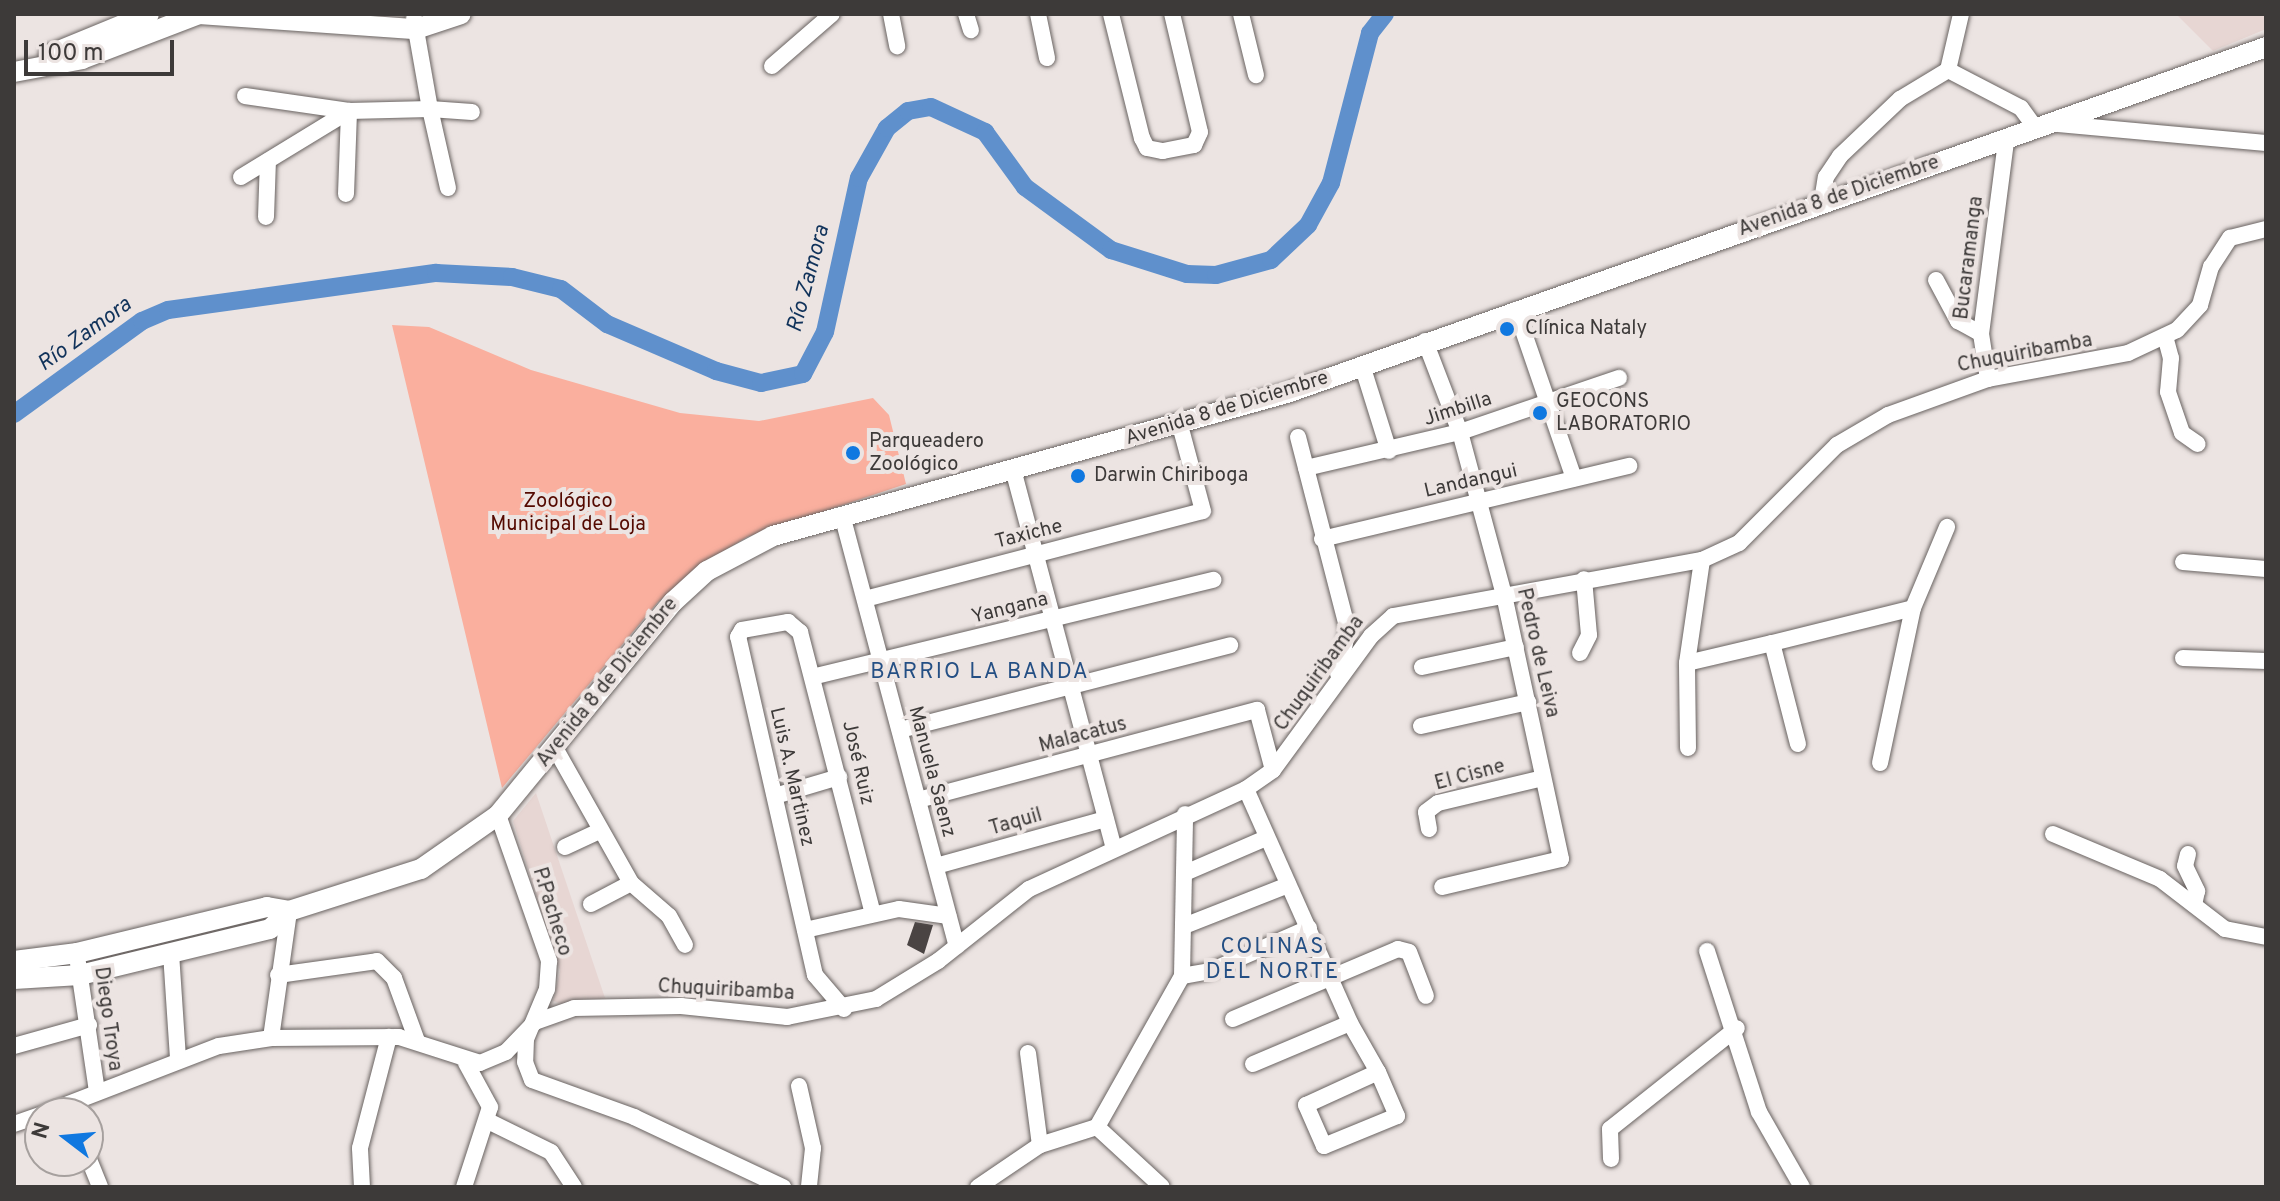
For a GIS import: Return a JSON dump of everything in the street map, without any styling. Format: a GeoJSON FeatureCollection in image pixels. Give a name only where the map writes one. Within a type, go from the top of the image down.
{"type":"FeatureCollection","features":[{"type":"Feature","properties":{"kind":"main road"},"geometry":{"type":"LineString","coordinates":[[14,60],[65,51],[149,14]]}},
{"type":"Feature","properties":{"kind":"main road"},"geometry":{"type":"LineString","coordinates":[[14,72],[82,59],[178,16],[229,14],[422,20],[461,14]]}},
{"type":"Feature","properties":{"kind":"main road"},"geometry":{"type":"LineString","coordinates":[[384,14],[422,20]]}},
{"type":"Feature","properties":{"kind":"main road","name":"Avenida 8 de Diciembre"},"geometry":{"type":"LineString","coordinates":[[14,979],[80,975],[270,929],[289,911],[421,869],[498,815],[555,748],[644,633],[707,571],[773,536],[842,515],[1014,473],[1180,425],[1362,365],[1822,201],[2058,124],[2266,47]]}},
{"type":"Feature","properties":{"kind":"main road","name":"Avenida 8 de Diciembre"},"geometry":{"type":"LineString","coordinates":[[14,961],[77,953],[267,907],[289,911]]}},
{"type":"Feature","properties":{"kind":"street"},"geometry":{"type":"LineString","coordinates":[[805,14],[811,32]]}},
{"type":"Feature","properties":{"kind":"street"},"geometry":{"type":"LineString","coordinates":[[772,66],[832,14]]}},
{"type":"Feature","properties":{"kind":"street"},"geometry":{"type":"LineString","coordinates":[[891,14],[897,46]]}},
{"type":"Feature","properties":{"kind":"street"},"geometry":{"type":"LineString","coordinates":[[1038,14],[1047,58]]}},
{"type":"Feature","properties":{"kind":"street"},"geometry":{"type":"LineString","coordinates":[[1111,14],[1147,148],[1181,149],[1194,145],[1200,132],[1172,14]]}},
{"type":"Feature","properties":{"kind":"street"},"geometry":{"type":"LineString","coordinates":[[1241,14],[1256,75]]}},
{"type":"Feature","properties":{"kind":"street"},"geometry":{"type":"LineString","coordinates":[[1822,201],[1826,177],[1840,156],[1900,99],[1948,70],[1961,14]]}},
{"type":"Feature","properties":{"kind":"street"},"geometry":{"type":"LineString","coordinates":[[422,20],[430,109],[448,188]]}},
{"type":"Feature","properties":{"kind":"street"},"geometry":{"type":"LineString","coordinates":[[1948,70],[2021,108],[2037,130]]}},
{"type":"Feature","properties":{"kind":"street"},"geometry":{"type":"LineString","coordinates":[[245,96],[349,111],[430,109],[472,112]]}},
{"type":"Feature","properties":{"kind":"street"},"geometry":{"type":"LineString","coordinates":[[241,177],[349,111]]}},
{"type":"Feature","properties":{"kind":"street"},"geometry":{"type":"LineString","coordinates":[[346,194],[349,111]]}},
{"type":"Feature","properties":{"kind":"street"},"geometry":{"type":"LineString","coordinates":[[2058,124],[2266,143]]}},
{"type":"Feature","properties":{"kind":"street","name":"Bucaramanga"},"geometry":{"type":"LineString","coordinates":[[1988,379],[1981,334],[2006,141]]}},
{"type":"Feature","properties":{"kind":"street"},"geometry":{"type":"LineString","coordinates":[[266,217],[268,161]]}},
{"type":"Feature","properties":{"kind":"street","name":"Chuquiribamba"},"geometry":{"type":"LineString","coordinates":[[535,1022],[602,1006],[787,1017],[844,1009],[901,986],[1029,889],[1113,846],[1246,789],[1273,770],[1381,624],[1393,616],[1702,560],[1739,543],[1837,445],[1888,415],[1988,379],[2075,367],[2165,336],[2200,305],[2211,267],[2230,238],[2266,229]]}},
{"type":"Feature","properties":{"kind":"street"},"geometry":{"type":"LineString","coordinates":[[1936,280],[1958,321],[1981,334]]}},
{"type":"Feature","properties":{"kind":"street"},"geometry":{"type":"LineString","coordinates":[[1516,310],[1574,478]]}},
{"type":"Feature","properties":{"kind":"street"},"geometry":{"type":"LineString","coordinates":[[2165,336],[2168,392],[2182,433],[2198,444]]}},
{"type":"Feature","properties":{"kind":"street","name":"Pedro de Leiva"},"geometry":{"type":"LineString","coordinates":[[1425,341],[1460,432],[1504,595],[1561,859],[1442,887]]}},
{"type":"Feature","properties":{"kind":"street"},"geometry":{"type":"LineString","coordinates":[[1362,365],[1389,451]]}},
{"type":"Feature","properties":{"kind":"street","name":"Jimbilla"},"geometry":{"type":"LineString","coordinates":[[1306,468],[1460,432],[1619,378]]}},
{"type":"Feature","properties":{"kind":"street","name":"Taxiche"},"geometry":{"type":"LineString","coordinates":[[865,599],[1203,511],[1180,425]]}},
{"type":"Feature","properties":{"kind":"street"},"geometry":{"type":"LineString","coordinates":[[1298,437],[1348,630],[1333,691]]}},
{"type":"Feature","properties":{"kind":"street","name":"Landangui"},"geometry":{"type":"LineString","coordinates":[[1322,539],[1629,466]]}},
{"type":"Feature","properties":{"kind":"street"},"geometry":{"type":"LineString","coordinates":[[1014,473],[1113,846]]}},
{"type":"Feature","properties":{"kind":"street","name":"Manuela Saenz"},"geometry":{"type":"LineString","coordinates":[[842,515],[957,946]]}},
{"type":"Feature","properties":{"kind":"street"},"geometry":{"type":"LineString","coordinates":[[1880,763],[1913,608],[1947,527]]}},
{"type":"Feature","properties":{"kind":"street"},"geometry":{"type":"LineString","coordinates":[[1688,748],[1687,663],[1702,560]]}},
{"type":"Feature","properties":{"kind":"street"},"geometry":{"type":"LineString","coordinates":[[2183,562],[2266,569]]}},
{"type":"Feature","properties":{"kind":"street"},"geometry":{"type":"LineString","coordinates":[[1580,653],[1589,635],[1584,579]]}},
{"type":"Feature","properties":{"kind":"street","name":"Yangana"},"geometry":{"type":"LineString","coordinates":[[816,676],[1214,580]]}},
{"type":"Feature","properties":{"kind":"street"},"geometry":{"type":"LineString","coordinates":[[1687,663],[1913,608]]}},
{"type":"Feature","properties":{"kind":"street","name":"Luis A. Martinez"},"geometry":{"type":"LineString","coordinates":[[795,626],[739,632],[815,975],[844,1009]]}},
{"type":"Feature","properties":{"kind":"street","name":"José Ruiz"},"geometry":{"type":"LineString","coordinates":[[795,626],[816,676],[872,911]]}},
{"type":"Feature","properties":{"kind":"street"},"geometry":{"type":"LineString","coordinates":[[1772,643],[1798,744]]}},
{"type":"Feature","properties":{"kind":"street"},"geometry":{"type":"LineString","coordinates":[[900,730],[1230,645]]}},
{"type":"Feature","properties":{"kind":"street"},"geometry":{"type":"LineString","coordinates":[[1422,667],[1516,647]]}},
{"type":"Feature","properties":{"kind":"street"},"geometry":{"type":"LineString","coordinates":[[2183,658],[2266,661]]}},
{"type":"Feature","properties":{"kind":"street"},"geometry":{"type":"LineString","coordinates":[[1421,726],[1528,702]]}},
{"type":"Feature","properties":{"kind":"street","name":"Malacatus"},"geometry":{"type":"LineString","coordinates":[[918,800],[1257,710],[1273,770]]}},
{"type":"Feature","properties":{"kind":"street"},"geometry":{"type":"LineString","coordinates":[[555,748],[631,883],[669,916],[685,945]]}},
{"type":"Feature","properties":{"kind":"street"},"geometry":{"type":"LineString","coordinates":[[775,796],[839,777]]}},
{"type":"Feature","properties":{"kind":"street","name":"El Cisne"},"geometry":{"type":"LineString","coordinates":[[1429,829],[1426,812],[1438,803],[1543,778]]}},
{"type":"Feature","properties":{"kind":"street"},"geometry":{"type":"LineString","coordinates":[[1246,789],[1350,1023],[1378,1072],[1394,1120],[1326,1146],[1306,1105],[1378,1072]]}},
{"type":"Feature","properties":{"kind":"street"},"geometry":{"type":"LineString","coordinates":[[978,1187],[1040,1145],[1097,1127],[1182,976],[1185,814]]}},
{"type":"Feature","properties":{"kind":"street","name":"P.Pacheco"},"geometry":{"type":"LineString","coordinates":[[498,815],[549,961],[525,1062],[537,1087],[634,1117],[783,1187]]}},
{"type":"Feature","properties":{"kind":"street","name":"Taquil"},"geometry":{"type":"LineString","coordinates":[[936,866],[1106,819]]}},
{"type":"Feature","properties":{"kind":"street"},"geometry":{"type":"LineString","coordinates":[[565,847],[599,831]]}},
{"type":"Feature","properties":{"kind":"street"},"geometry":{"type":"LineString","coordinates":[[2053,834],[2150,874],[2225,929],[2261,938]]}},
{"type":"Feature","properties":{"kind":"street"},"geometry":{"type":"LineString","coordinates":[[1185,873],[1266,838]]}},
{"type":"Feature","properties":{"kind":"street"},"geometry":{"type":"LineString","coordinates":[[2188,854],[2185,866],[2197,891],[2194,905]]}},
{"type":"Feature","properties":{"kind":"street"},"geometry":{"type":"LineString","coordinates":[[591,904],[631,883]]}},
{"type":"Feature","properties":{"kind":"street"},"geometry":{"type":"LineString","coordinates":[[1184,926],[1288,885]]}},
{"type":"Feature","properties":{"kind":"street"},"geometry":{"type":"LineString","coordinates":[[805,930],[872,911],[915,909],[949,916]]}},
{"type":"Feature","properties":{"kind":"street"},"geometry":{"type":"LineString","coordinates":[[271,1038],[289,911]]}},
{"type":"Feature","properties":{"kind":"street"},"geometry":{"type":"LineString","coordinates":[[1182,976],[1210,971],[1309,928]]}},
{"type":"Feature","properties":{"kind":"street"},"geometry":{"type":"LineString","coordinates":[[1233,1019],[1331,976],[1403,949],[1426,996]]}},
{"type":"Feature","properties":{"kind":"street"},"geometry":{"type":"LineString","coordinates":[[1707,951],[1737,1028],[1759,1112],[1802,1187]]}},
{"type":"Feature","properties":{"kind":"street","name":"Diego Troya"},"geometry":{"type":"LineString","coordinates":[[77,953],[97,1091]]}},
{"type":"Feature","properties":{"kind":"street"},"geometry":{"type":"LineString","coordinates":[[171,953],[178,1059]]}},
{"type":"Feature","properties":{"kind":"street"},"geometry":{"type":"LineString","coordinates":[[278,975],[377,961],[394,978],[417,1041]]}},
{"type":"Feature","properties":{"kind":"street"},"geometry":{"type":"LineString","coordinates":[[466,1063],[506,1052],[535,1022]]}},
{"type":"Feature","properties":{"kind":"street"},"geometry":{"type":"LineString","coordinates":[[1253,1064],[1350,1023]]}},
{"type":"Feature","properties":{"kind":"street"},"geometry":{"type":"LineString","coordinates":[[14,1046],[89,1025]]}},
{"type":"Feature","properties":{"kind":"street"},"geometry":{"type":"LineString","coordinates":[[1611,1159],[1610,1129],[1737,1028]]}},
{"type":"Feature","properties":{"kind":"street"},"geometry":{"type":"LineString","coordinates":[[362,1187],[360,1148],[389,1037]]}},
{"type":"Feature","properties":{"kind":"street"},"geometry":{"type":"LineString","coordinates":[[87,1097],[178,1059],[271,1038],[389,1037],[417,1041],[466,1063],[490,1107],[490,1122],[464,1187]]}},
{"type":"Feature","properties":{"kind":"street"},"geometry":{"type":"LineString","coordinates":[[1028,1053],[1040,1145]]}},
{"type":"Feature","properties":{"kind":"street"},"geometry":{"type":"LineString","coordinates":[[799,1086],[813,1148],[809,1187]]}},
{"type":"Feature","properties":{"kind":"street"},"geometry":{"type":"LineString","coordinates":[[490,1122],[551,1152],[574,1187]]}},
{"type":"Feature","properties":{"kind":"street"},"geometry":{"type":"LineString","coordinates":[[1097,1127],[1162,1187]]}},
{"type":"Feature","properties":{"kind":"shaded area"},"geometry":{"type":"Polygon","coordinates":[[[2176,14],[2266,14],[2266,29],[2213,51],[2176,14]]]}},
{"type":"Feature","properties":{"kind":"shaded area"},"geometry":{"type":"Polygon","coordinates":[[[536,793],[605,998],[568,1006],[553,1001],[560,971],[513,821],[536,793]]]}},
{"type":"Feature","properties":{"kind":"green space","name":"Zoológico Municipal de Loja"},"geometry":{"type":"Polygon","coordinates":[[[392,325],[429,327],[531,370],[680,413],[759,421],[873,398],[889,415],[906,484],[747,537],[706,562],[658,602],[502,788],[392,325]]]}},
{"type":"Feature","properties":{"kind":"building"},"geometry":{"type":"Polygon","coordinates":[[[915,922],[933,925],[924,954],[907,945],[915,922]]]}},
{"type":"Feature","properties":{"kind":"waterway","name":"Río Zamora"},"geometry":{"type":"LineString","coordinates":[[14,414],[142,321],[168,310],[436,273],[512,277],[561,289],[607,324],[716,371],[761,383],[803,374],[825,332],[859,178],[887,128],[908,111],[931,107],[985,132],[1025,187],[1111,250],[1187,274],[1216,275],[1271,260],[1308,225],[1331,183],[1370,33],[1385,14]]}},
{"type":"Feature","properties":{"kind":"place","name":"Clínica Nataly"},"geometry":{"type":"Point","coordinates":[1507,329]}},
{"type":"Feature","properties":{"kind":"place","name":"GEOCONS LABORATORIO"},"geometry":{"type":"Point","coordinates":[1540,413]}},
{"type":"Feature","properties":{"kind":"place","name":"Parqueadero Zoológico"},"geometry":{"type":"Point","coordinates":[853,453]}},
{"type":"Feature","properties":{"kind":"place","name":"Darwin Chiriboga"},"geometry":{"type":"Point","coordinates":[1078,476]}},
{"type":"Feature","properties":{"kind":"district","name":"BARRIO LA BANDA"},"geometry":{"type":"Point","coordinates":[980,673]}},
{"type":"Feature","properties":{"kind":"district","name":"COLINAS DEL NORTE"},"geometry":{"type":"Point","coordinates":[1273,960]}}]}
